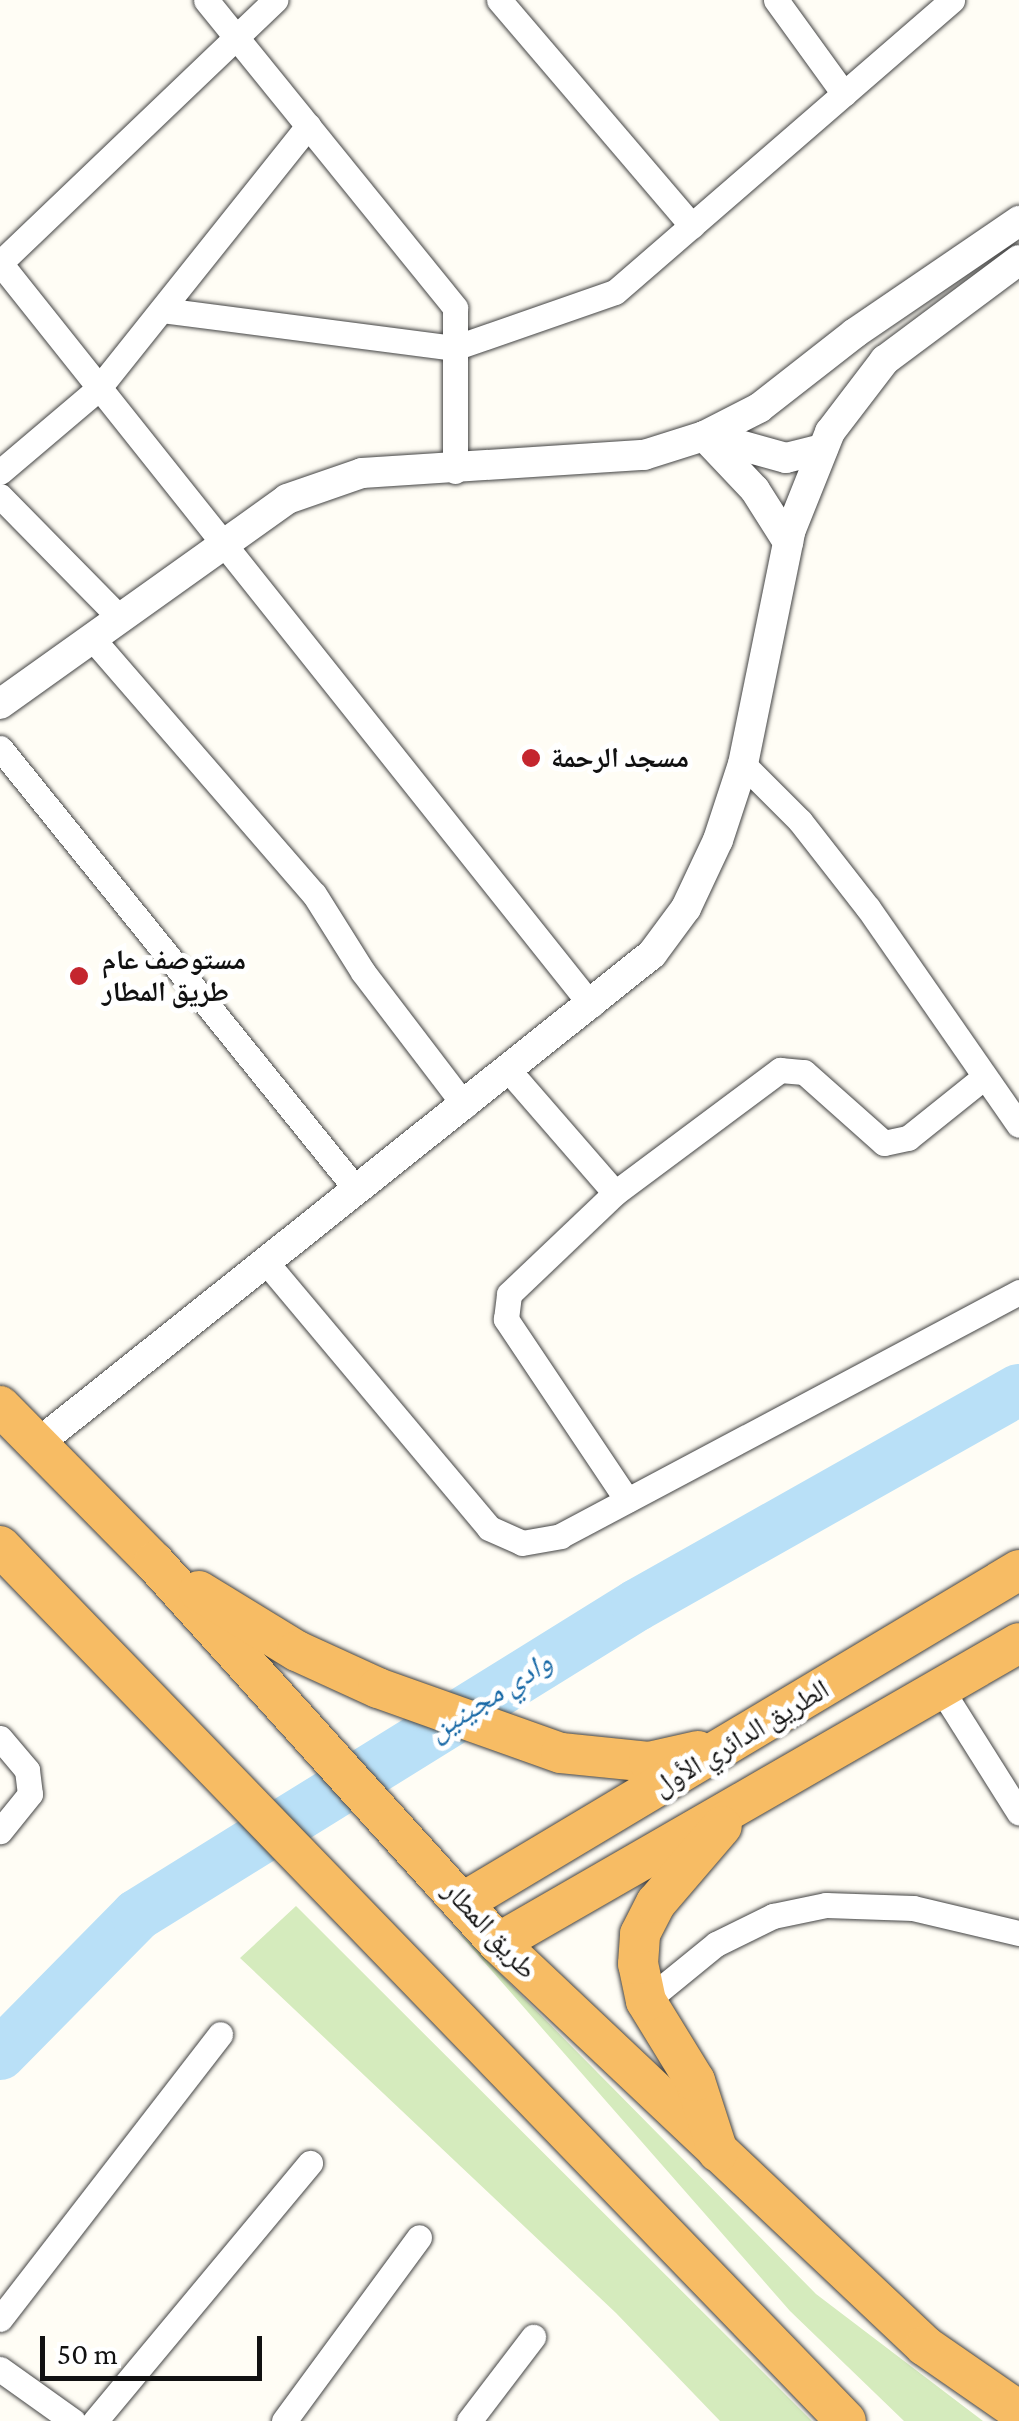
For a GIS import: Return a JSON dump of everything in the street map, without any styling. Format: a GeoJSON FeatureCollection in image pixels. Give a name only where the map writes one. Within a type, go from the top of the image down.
{"type":"FeatureCollection","features":[{"type":"Feature","properties":{"kind":"highway","name":"طريق المطار"},"geometry":{"type":"LineString","coordinates":[[0,1406],[154,1562],[414,1844],[498,1944],[925,2346],[1019,2411]]}},
{"type":"Feature","properties":{"kind":"highway"},"geometry":{"type":"LineString","coordinates":[[0,1546],[216,1769],[319,1883],[846,2421]]}},
{"type":"Feature","properties":{"kind":"highway"},"geometry":{"type":"LineString","coordinates":[[154,1562],[250,1625],[378,1688],[560,1752],[650,1762],[738,1741]]}},
{"type":"Feature","properties":{"kind":"highway","name":"الطريق الدائري الأول"},"geometry":{"type":"LineString","coordinates":[[462,1903],[1019,1570]]}},
{"type":"Feature","properties":{"kind":"highway","name":"الطريق الدائري الأول"},"geometry":{"type":"LineString","coordinates":[[498,1944],[760,1788],[1019,1643]]}},
{"type":"Feature","properties":{"kind":"highway"},"geometry":{"type":"LineString","coordinates":[[719,2155],[695,2081],[646,2001],[640,1934],[656,1903],[760,1788]]}},
{"type":"Feature","properties":{"kind":"street"},"geometry":{"type":"LineString","coordinates":[[206,0],[455,308],[455,471]]}},
{"type":"Feature","properties":{"kind":"street"},"geometry":{"type":"LineString","coordinates":[[275,0],[0,263],[591,1005]]}},
{"type":"Feature","properties":{"kind":"street"},"geometry":{"type":"LineString","coordinates":[[499,0],[692,226]]}},
{"type":"Feature","properties":{"kind":"street"},"geometry":{"type":"LineString","coordinates":[[776,0],[844,94]]}},
{"type":"Feature","properties":{"kind":"street"},"geometry":{"type":"LineString","coordinates":[[162,310],[454,348],[615,292],[952,0]]}},
{"type":"Feature","properties":{"kind":"street"},"geometry":{"type":"LineString","coordinates":[[0,472],[98,388],[308,126]]}},
{"type":"Feature","properties":{"kind":"street"},"geometry":{"type":"LineString","coordinates":[[0,704],[118,616],[287,499],[362,473],[455,471],[644,455],[704,436],[759,408],[855,333],[1019,221]]}},
{"type":"Feature","properties":{"kind":"street"},"geometry":{"type":"LineString","coordinates":[[36,1444],[356,1189],[510,1072],[652,954],[686,908],[742,764],[788,542],[823,449],[858,389],[886,360],[1019,260]]}},
{"type":"Feature","properties":{"kind":"street"},"geometry":{"type":"LineString","coordinates":[[704,436],[786,458],[823,449]]}},
{"type":"Feature","properties":{"kind":"street"},"geometry":{"type":"LineString","coordinates":[[704,436],[755,490],[788,542]]}},
{"type":"Feature","properties":{"kind":"street"},"geometry":{"type":"LineString","coordinates":[[0,496],[118,616]]}},
{"type":"Feature","properties":{"kind":"street"},"geometry":{"type":"LineString","coordinates":[[91,637],[314,894],[363,972],[466,1106]]}},
{"type":"Feature","properties":{"kind":"street"},"geometry":{"type":"LineString","coordinates":[[0,748],[356,1189]]}},
{"type":"Feature","properties":{"kind":"street"},"geometry":{"type":"LineString","coordinates":[[742,764],[800,821],[868,908],[1019,1126]]}},
{"type":"Feature","properties":{"kind":"street"},"geometry":{"type":"LineString","coordinates":[[627,1500],[504,1312],[509,1294],[615,1192],[780,1070],[804,1072],[884,1143],[908,1138],[983,1078]]}},
{"type":"Feature","properties":{"kind":"street"},"geometry":{"type":"LineString","coordinates":[[510,1072],[615,1192]]}},
{"type":"Feature","properties":{"kind":"street"},"geometry":{"type":"LineString","coordinates":[[266,1262],[489,1528],[522,1543],[560,1536],[1019,1292]]}},
{"type":"Feature","properties":{"kind":"street"},"geometry":{"type":"LineString","coordinates":[[942,1689],[1019,1814]]}},
{"type":"Feature","properties":{"kind":"street"},"geometry":{"type":"LineString","coordinates":[[0,1738],[27,1770],[30,1794],[0,1831]]}},
{"type":"Feature","properties":{"kind":"street"},"geometry":{"type":"LineString","coordinates":[[646,2001],[716,1944],[773,1916],[826,1905],[913,1908],[1019,1933]]}},
{"type":"Feature","properties":{"kind":"street"},"geometry":{"type":"LineString","coordinates":[[0,2319],[220,2034]]}},
{"type":"Feature","properties":{"kind":"street"},"geometry":{"type":"LineString","coordinates":[[95,2421],[310,2162]]}},
{"type":"Feature","properties":{"kind":"street"},"geometry":{"type":"LineString","coordinates":[[284,2421],[418,2237]]}},
{"type":"Feature","properties":{"kind":"street"},"geometry":{"type":"LineString","coordinates":[[469,2421],[534,2337]]}},
{"type":"Feature","properties":{"kind":"street"},"geometry":{"type":"LineString","coordinates":[[0,2369],[72,2421]]}},
{"type":"Feature","properties":{"kind":"green space"},"geometry":{"type":"Polygon","coordinates":[[[296,1906],[812,2421],[720,2421],[616,2313],[240,1958],[296,1906]]]}},
{"type":"Feature","properties":{"kind":"green space"},"geometry":{"type":"Polygon","coordinates":[[[449,1922],[816,2294],[983,2421],[904,2421],[790,2311],[449,1922]]]}},
{"type":"Feature","properties":{"kind":"waterway","name":"وادي مجينين"},"geometry":{"type":"LineString","coordinates":[[0,2054],[137,1915],[637,1605],[1019,1390]]}},
{"type":"Feature","properties":{"kind":"place","name":"مسجد الرحمة"},"geometry":{"type":"Point","coordinates":[531,758]}},
{"type":"Feature","properties":{"kind":"place","name":"مستوصف عام طريق المطار"},"geometry":{"type":"Point","coordinates":[79,976]}}]}
